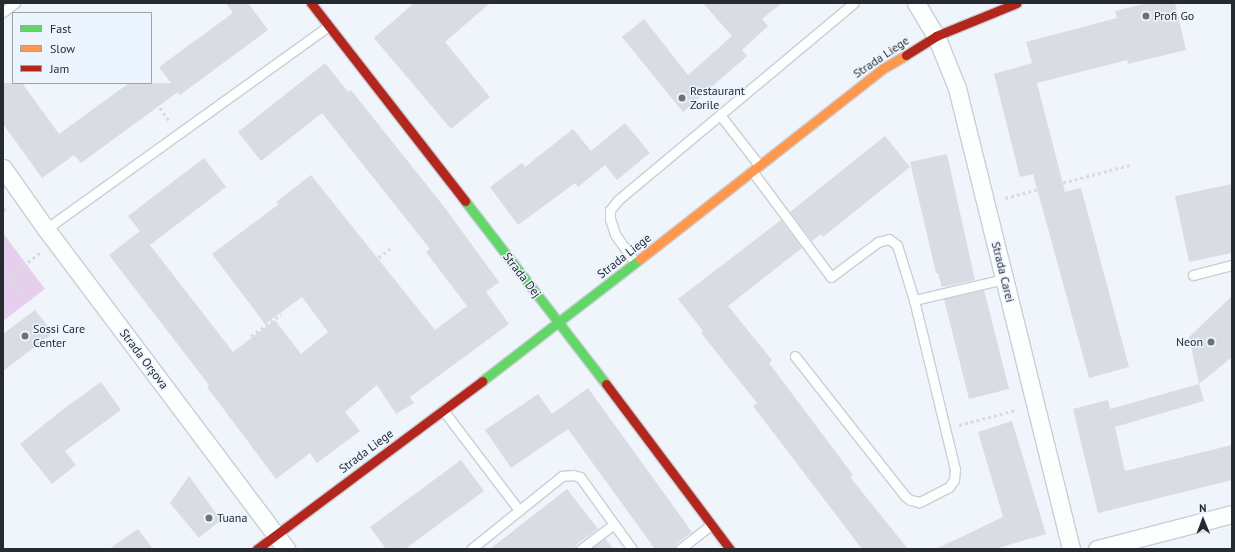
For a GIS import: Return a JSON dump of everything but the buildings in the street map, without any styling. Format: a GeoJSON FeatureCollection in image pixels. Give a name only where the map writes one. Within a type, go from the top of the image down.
{"type":"FeatureCollection","features":[{"type":"Feature","properties":{"kind":"street","name":"Strada Dej"},"geometry":{"type":"LineString","coordinates":[[311,3],[559,323],[730,549]]}},
{"type":"Feature","properties":{"kind":"street","name":"Strada Carei"},"geometry":{"type":"LineString","coordinates":[[916,3],[936,36],[957,88],[1071,549]]}},
{"type":"Feature","properties":{"kind":"street","name":"Strada Liege"},"geometry":{"type":"LineString","coordinates":[[258,549],[275,534],[559,323],[882,69],[936,36],[1017,3]]}},
{"type":"Feature","properties":{"kind":"street","name":"Strada Orșova"},"geometry":{"type":"LineString","coordinates":[[3,168],[51,235],[286,549]]}},
{"type":"Feature","properties":{"kind":"street"},"geometry":{"type":"LineString","coordinates":[[1097,549],[1232,514]]}},
{"type":"Feature","properties":{"kind":"lane"},"geometry":{"type":"LineString","coordinates":[[3,12],[15,3]]}},
{"type":"Feature","properties":{"kind":"lane"},"geometry":{"type":"LineString","coordinates":[[635,262],[615,234],[610,219],[610,210],[618,200],[854,3]]}},
{"type":"Feature","properties":{"kind":"lane"},"geometry":{"type":"LineString","coordinates":[[51,235],[179,134],[329,26]]}},
{"type":"Feature","properties":{"kind":"lane"},"geometry":{"type":"LineString","coordinates":[[720,114],[759,165]]}},
{"type":"Feature","properties":{"kind":"lane"},"geometry":{"type":"LineString","coordinates":[[751,171],[832,277],[878,242],[889,240],[897,245],[914,300],[955,469],[954,480],[949,487],[938,494],[919,502],[910,500],[905,496],[795,356]]}},
{"type":"Feature","properties":{"kind":"lane"},"geometry":{"type":"LineString","coordinates":[[1193,275],[1232,265]]}},
{"type":"Feature","properties":{"kind":"lane"},"geometry":{"type":"LineString","coordinates":[[914,300],[1004,279]]}},
{"type":"Feature","properties":{"kind":"lane"},"geometry":{"type":"LineString","coordinates":[[443,410],[519,510]]}},
{"type":"Feature","properties":{"kind":"lane"},"geometry":{"type":"LineString","coordinates":[[471,549],[562,476],[573,475],[580,477],[632,549]]}},
{"type":"Feature","properties":{"kind":"lane"},"geometry":{"type":"LineString","coordinates":[[581,549],[614,524]]}},
{"type":"Feature","properties":{"kind":"lane"},"geometry":{"type":"LineString","coordinates":[[680,549],[712,525]]}},
{"type":"Feature","properties":{"kind":"path"},"geometry":{"type":"LineString","coordinates":[[144,84],[179,134]]}},
{"type":"Feature","properties":{"kind":"path"},"geometry":{"type":"LineString","coordinates":[[986,203],[1130,165]]}},
{"type":"Feature","properties":{"kind":"path"},"geometry":{"type":"LineString","coordinates":[[9,277],[51,235]]}},
{"type":"Feature","properties":{"kind":"path"},"geometry":{"type":"LineString","coordinates":[[331,294],[392,247]]}},
{"type":"Feature","properties":{"kind":"path"},"geometry":{"type":"LineString","coordinates":[[3,269],[24,296]]}},
{"type":"Feature","properties":{"kind":"path"},"geometry":{"type":"LineString","coordinates":[[251,336],[281,314]]}},
{"type":"Feature","properties":{"kind":"path"},"geometry":{"type":"LineString","coordinates":[[945,428],[1036,405]]}},
{"type":"Feature","properties":{"kind":"shaded area"},"geometry":{"type":"Polygon","coordinates":[[[3,233],[45,289],[3,321],[3,233]]]}},
{"type":"Feature","properties":{"kind":"traffic: fast"},"geometry":{"type":"LineString","coordinates":[[465,201],[606,384]]}},
{"type":"Feature","properties":{"kind":"traffic: fast"},"geometry":{"type":"LineString","coordinates":[[482,381],[640,259]]}},
{"type":"Feature","properties":{"kind":"traffic: slow"},"geometry":{"type":"LineString","coordinates":[[640,259],[882,69],[906,55]]}},
{"type":"Feature","properties":{"kind":"traffic: jam"},"geometry":{"type":"LineString","coordinates":[[311,3],[465,201]]}},
{"type":"Feature","properties":{"kind":"traffic: jam"},"geometry":{"type":"LineString","coordinates":[[906,55],[936,36],[1017,3]]}},
{"type":"Feature","properties":{"kind":"traffic: jam"},"geometry":{"type":"LineString","coordinates":[[257,549],[482,381]]}},
{"type":"Feature","properties":{"kind":"traffic: jam"},"geometry":{"type":"LineString","coordinates":[[606,384],[730,549]]}},
{"type":"Feature","properties":{"kind":"place","name":"Profi Go"},"geometry":{"type":"Point","coordinates":[1146,16]}},
{"type":"Feature","properties":{"kind":"place","name":"Restaurant Zorile"},"geometry":{"type":"Point","coordinates":[682,98]}},
{"type":"Feature","properties":{"kind":"place","name":"Sossi Care Center"},"geometry":{"type":"Point","coordinates":[25,336]}},
{"type":"Feature","properties":{"kind":"place","name":"Neon"},"geometry":{"type":"Point","coordinates":[1211,342]}},
{"type":"Feature","properties":{"kind":"place","name":"Tuana"},"geometry":{"type":"Point","coordinates":[209,518]}}]}
